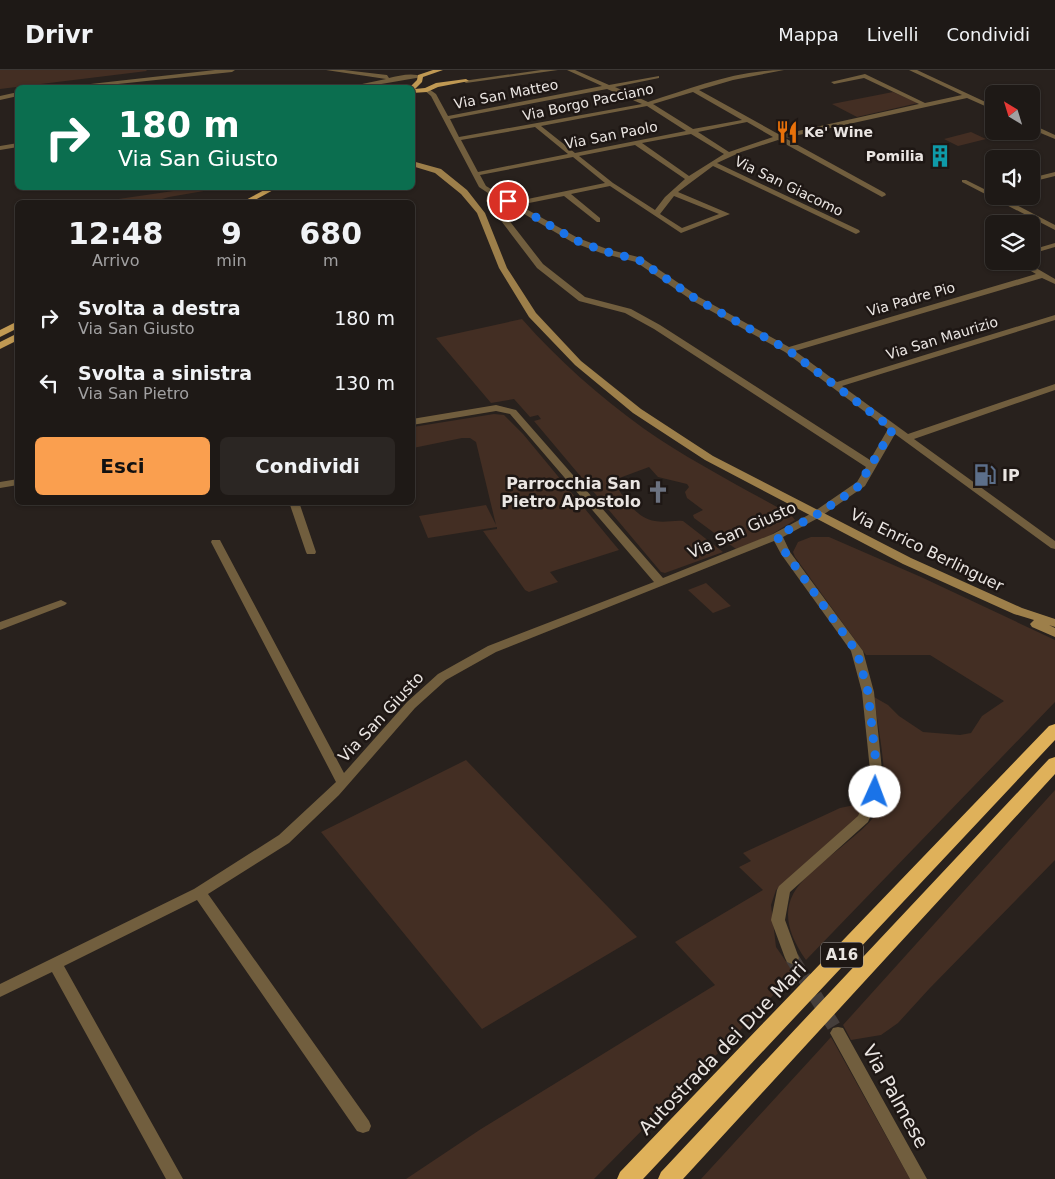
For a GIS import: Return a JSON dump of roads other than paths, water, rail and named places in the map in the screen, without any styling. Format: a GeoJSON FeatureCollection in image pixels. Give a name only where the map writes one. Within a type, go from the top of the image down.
{"type":"FeatureCollection","features":[{"type":"Feature","properties":{"kind":"highway","name":"Autostrada dei Due Mari"},"geometry":{"type":"LineString","coordinates":[[628,1179],[1055,730]]}},
{"type":"Feature","properties":{"kind":"highway","name":"A16"},"geometry":{"type":"LineString","coordinates":[[669,1179],[1055,763]]}},
{"type":"Feature","properties":{"kind":"main road"},"geometry":{"type":"LineString","coordinates":[[415,87],[420,81],[419,77],[440,70]]}},
{"type":"Feature","properties":{"kind":"main road"},"geometry":{"type":"LineString","coordinates":[[446,70],[441,74],[441,79],[466,81]]}},
{"type":"Feature","properties":{"kind":"main road"},"geometry":{"type":"LineString","coordinates":[[415,90],[427,90],[436,85],[466,81]]}},
{"type":"Feature","properties":{"kind":"main road","name":"Via Enrico Berlinguer"},"geometry":{"type":"LineString","coordinates":[[415,162],[431,168],[458,186],[481,213],[503,268],[532,315],[578,363],[637,411],[708,458],[816,515],[907,561],[1018,611],[1055,623]]}},
{"type":"Feature","properties":{"kind":"main road"},"geometry":{"type":"LineString","coordinates":[[250,200],[269,190]]}},
{"type":"Feature","properties":{"kind":"main road"},"geometry":{"type":"LineString","coordinates":[[261,200],[277,190]]}},
{"type":"Feature","properties":{"kind":"main road"},"geometry":{"type":"LineString","coordinates":[[0,334],[15,326]]}},
{"type":"Feature","properties":{"kind":"main road"},"geometry":{"type":"LineString","coordinates":[[0,346],[15,338]]}},
{"type":"Feature","properties":{"kind":"main road","name":"Via Enrico Berlinguer"},"geometry":{"type":"LineString","coordinates":[[1018,611],[1030,621],[1055,633]]}},
{"type":"Feature","properties":{"kind":"street"},"geometry":{"type":"LineString","coordinates":[[87,85],[232,70]]}},
{"type":"Feature","properties":{"kind":"street"},"geometry":{"type":"LineString","coordinates":[[329,70],[396,79]]}},
{"type":"Feature","properties":{"kind":"street"},"geometry":{"type":"LineString","coordinates":[[466,81],[555,70]]}},
{"type":"Feature","properties":{"kind":"street"},"geometry":{"type":"LineString","coordinates":[[570,70],[648,104],[728,154]]}},
{"type":"Feature","properties":{"kind":"street","name":"Via Borgo Pacciano"},"geometry":{"type":"LineString","coordinates":[[457,139],[537,126],[648,104],[692,89],[758,71],[781,70]]}},
{"type":"Feature","properties":{"kind":"street"},"geometry":{"type":"LineString","coordinates":[[912,70],[985,104]]}},
{"type":"Feature","properties":{"kind":"street"},"geometry":{"type":"LineString","coordinates":[[834,82],[865,76],[925,105]]}},
{"type":"Feature","properties":{"kind":"street"},"geometry":{"type":"LineString","coordinates":[[363,85],[419,77]]}},
{"type":"Feature","properties":{"kind":"street","name":"Via San Matteo"},"geometry":{"type":"LineString","coordinates":[[448,118],[657,77]]}},
{"type":"Feature","properties":{"kind":"street"},"geometry":{"type":"LineString","coordinates":[[692,89],[882,195]]}},
{"type":"Feature","properties":{"kind":"street"},"geometry":{"type":"LineString","coordinates":[[427,90],[434,94],[448,118],[483,188],[575,240],[604,251],[639,260],[696,299],[788,350],[893,429],[1055,546]]}},
{"type":"Feature","properties":{"kind":"street"},"geometry":{"type":"LineString","coordinates":[[0,98],[15,95]]}},
{"type":"Feature","properties":{"kind":"street"},"geometry":{"type":"LineString","coordinates":[[656,215],[659,208],[674,192],[712,163],[728,154],[780,137],[967,96]]}},
{"type":"Feature","properties":{"kind":"street","name":"Via San Paolo"},"geometry":{"type":"LineString","coordinates":[[477,174],[750,120]]}},
{"type":"Feature","properties":{"kind":"street"},"geometry":{"type":"LineString","coordinates":[[537,126],[611,184],[682,231],[726,214],[674,192]]}},
{"type":"Feature","properties":{"kind":"street"},"geometry":{"type":"LineString","coordinates":[[1040,130],[1055,136]]}},
{"type":"Feature","properties":{"kind":"street"},"geometry":{"type":"LineString","coordinates":[[637,143],[690,180]]}},
{"type":"Feature","properties":{"kind":"street"},"geometry":{"type":"LineString","coordinates":[[0,148],[15,146]]}},
{"type":"Feature","properties":{"kind":"street","name":"Via San Giacomo"},"geometry":{"type":"LineString","coordinates":[[712,163],[856,232]]}},
{"type":"Feature","properties":{"kind":"street"},"geometry":{"type":"LineString","coordinates":[[1040,178],[1055,174]]}},
{"type":"Feature","properties":{"kind":"street"},"geometry":{"type":"LineString","coordinates":[[964,182],[1055,228]]}},
{"type":"Feature","properties":{"kind":"street"},"geometry":{"type":"LineString","coordinates":[[512,204],[611,184]]}},
{"type":"Feature","properties":{"kind":"street"},"geometry":{"type":"LineString","coordinates":[[492,192],[490,201],[540,266],[582,299],[628,311],[650,323],[681,341],[872,466]]}},
{"type":"Feature","properties":{"kind":"street"},"geometry":{"type":"LineString","coordinates":[[565,193],[597,220]]}},
{"type":"Feature","properties":{"kind":"street"},"geometry":{"type":"LineString","coordinates":[[1040,249],[1055,245]]}},
{"type":"Feature","properties":{"kind":"street"},"geometry":{"type":"LineString","coordinates":[[1035,270],[1055,282]]}},
{"type":"Feature","properties":{"kind":"street","name":"Via Padre Pio"},"geometry":{"type":"LineString","coordinates":[[788,350],[1042,274]]}},
{"type":"Feature","properties":{"kind":"street","name":"Via San Maurizio"},"geometry":{"type":"LineString","coordinates":[[836,385],[1055,317]]}},
{"type":"Feature","properties":{"kind":"street"},"geometry":{"type":"LineString","coordinates":[[906,438],[1055,387]]}},
{"type":"Feature","properties":{"kind":"street"},"geometry":{"type":"LineString","coordinates":[[415,422],[496,408],[513,412],[660,582]]}},
{"type":"Feature","properties":{"kind":"street","name":"Via San Giusto"},"geometry":{"type":"LineString","coordinates":[[0,992],[199,893],[284,839],[342,782],[411,705],[442,677],[470,660],[492,649],[777,536],[816,515],[857,488],[893,429]]}},
{"type":"Feature","properties":{"kind":"street"},"geometry":{"type":"LineString","coordinates":[[0,485],[15,482]]}},
{"type":"Feature","properties":{"kind":"street"},"geometry":{"type":"LineString","coordinates":[[295,505],[310,552]]}},
{"type":"Feature","properties":{"kind":"street"},"geometry":{"type":"LineString","coordinates":[[777,536],[785,552],[857,652],[868,692],[877,780],[875,792],[863,819],[784,890],[778,920],[792,958]]}},
{"type":"Feature","properties":{"kind":"street"},"geometry":{"type":"LineString","coordinates":[[216,542],[342,782]]}},
{"type":"Feature","properties":{"kind":"street"},"geometry":{"type":"LineString","coordinates":[[0,626],[61,603]]}},
{"type":"Feature","properties":{"kind":"street"},"geometry":{"type":"LineString","coordinates":[[199,893],[363,1126]]}},
{"type":"Feature","properties":{"kind":"street"},"geometry":{"type":"LineString","coordinates":[[56,965],[175,1179]]}},
{"type":"Feature","properties":{"kind":"street","name":"Via Palmese"},"geometry":{"type":"LineString","coordinates":[[838,1033],[919,1179]]}},
{"type":"Feature","properties":{"kind":"tunnel"},"geometry":{"type":"LineString","coordinates":[[792,958],[838,1033]]}},
{"type":"Feature","properties":{"kind":"place","name":"Ke' Wine"},"geometry":{"type":"Point","coordinates":[787,132]}},
{"type":"Feature","properties":{"kind":"place","name":"Pomilia"},"geometry":{"type":"Point","coordinates":[940,156]}},
{"type":"Feature","properties":{"kind":"place","name":"IP"},"geometry":{"type":"Point","coordinates":[985,475]}},
{"type":"Feature","properties":{"kind":"place","name":"Parrocchia San Pietro Apostolo"},"geometry":{"type":"Point","coordinates":[658,492]}}]}
